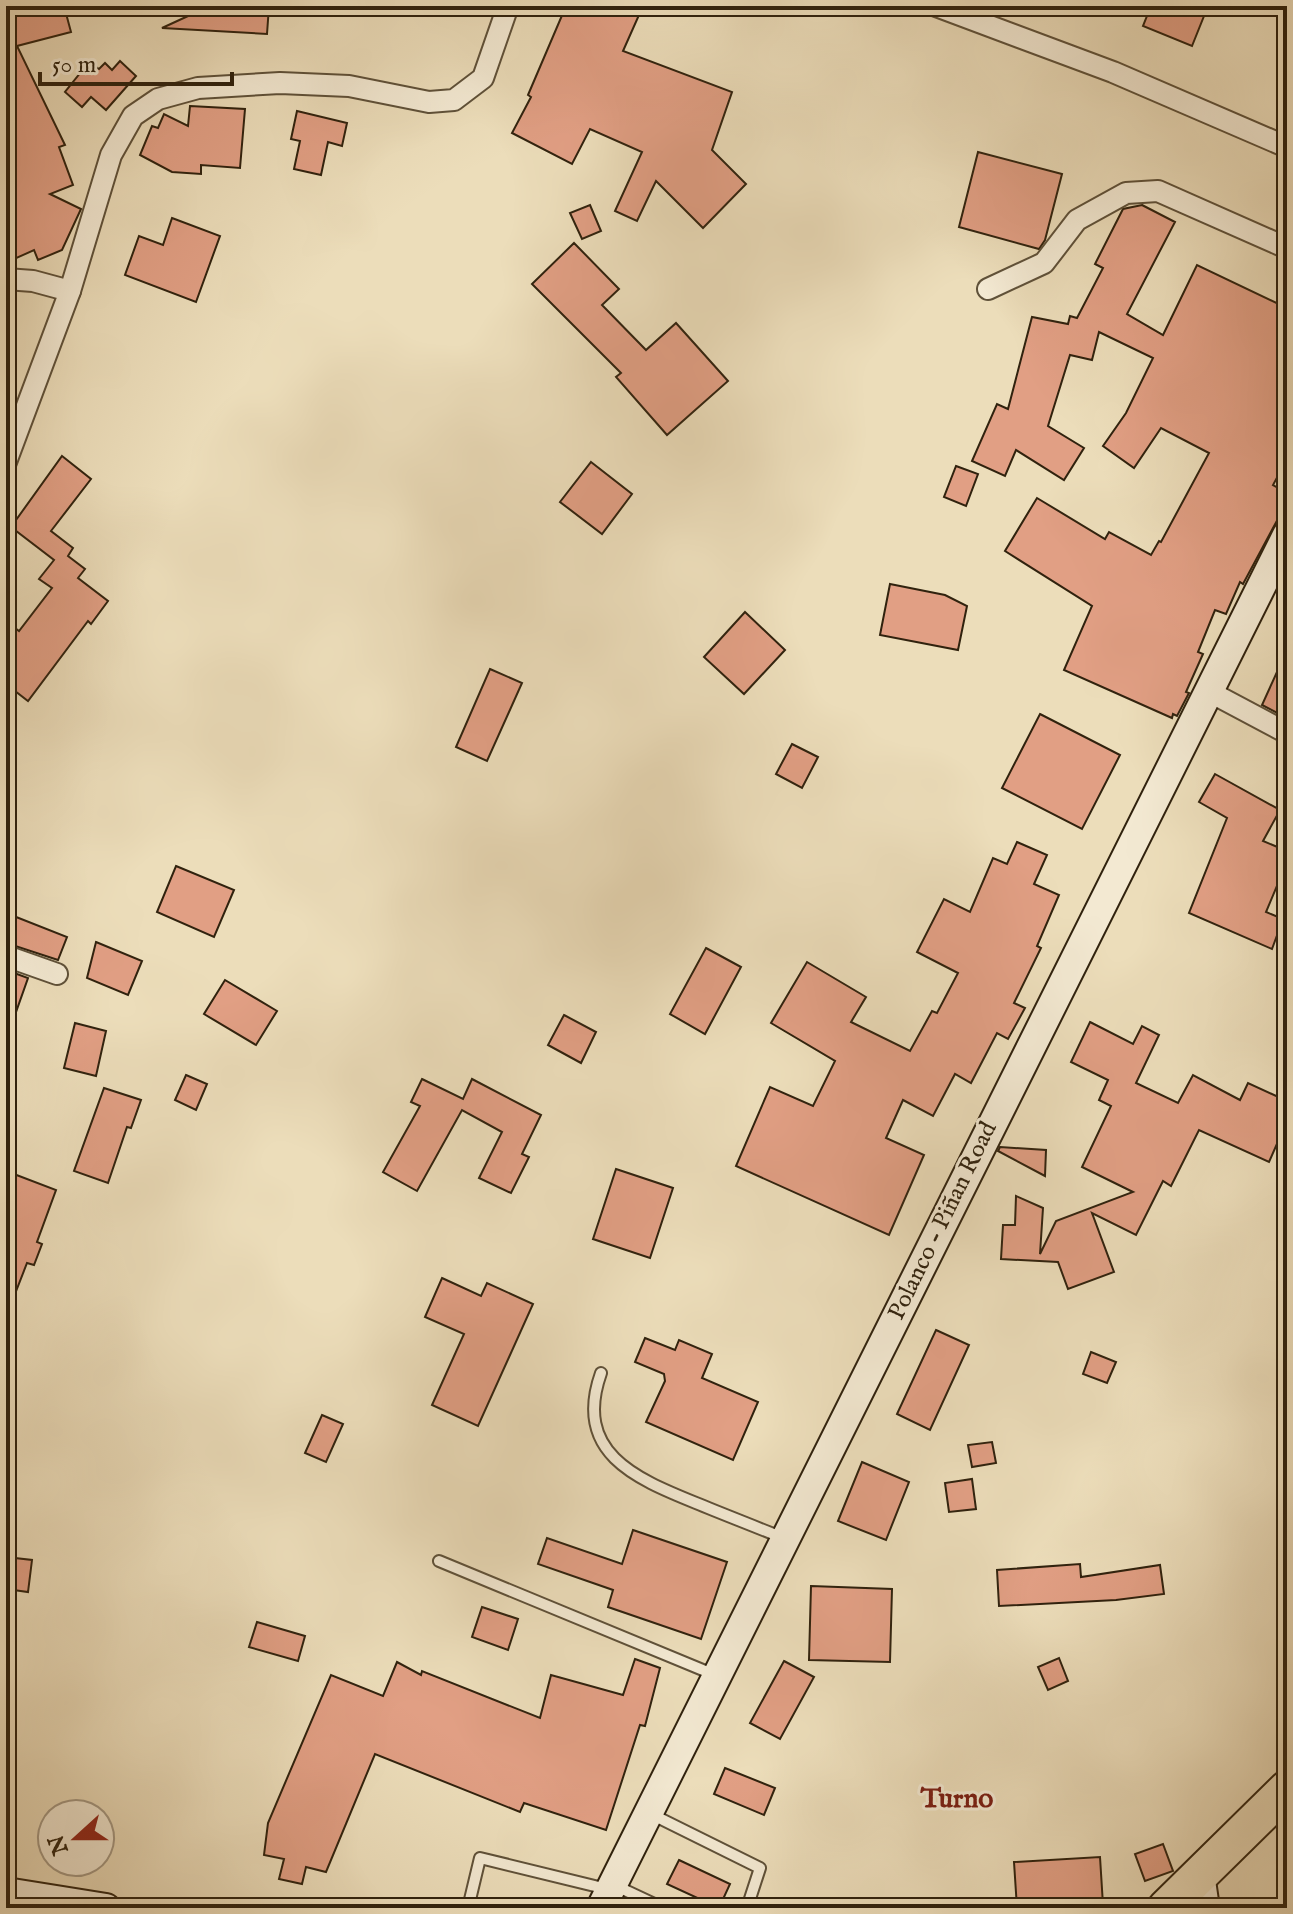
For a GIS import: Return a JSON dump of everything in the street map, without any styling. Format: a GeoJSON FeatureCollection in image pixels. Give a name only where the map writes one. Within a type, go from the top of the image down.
{"type":"FeatureCollection","features":[{"type":"Feature","properties":{"kind":"highway"},"geometry":{"type":"LineString","coordinates":[[1166,1908],[1202,1891],[1287,1789]]}},
{"type":"Feature","properties":{"kind":"main road","name":"Polanco - Piñan Road"},"geometry":{"type":"LineString","coordinates":[[608,1894],[1287,535]]}},
{"type":"Feature","properties":{"kind":"main road"},"geometry":{"type":"LineString","coordinates":[[6,1892],[106,1908]]}},
{"type":"Feature","properties":{"kind":"street"},"geometry":{"type":"LineString","coordinates":[[6,462],[70,291],[111,155],[133,116],[158,99],[198,88],[280,83],[349,86],[429,102],[454,100],[483,78],[508,6]]}},
{"type":"Feature","properties":{"kind":"street"},"geometry":{"type":"LineString","coordinates":[[936,6],[1113,72],[1287,147]]}},
{"type":"Feature","properties":{"kind":"street"},"geometry":{"type":"LineString","coordinates":[[988,289],[1044,263],[1077,220],[1126,193],[1158,191],[1287,248]]}},
{"type":"Feature","properties":{"kind":"street"},"geometry":{"type":"LineString","coordinates":[[6,279],[33,281],[70,291]]}},
{"type":"Feature","properties":{"kind":"street"},"geometry":{"type":"LineString","coordinates":[[1208,691],[1287,733]]}},
{"type":"Feature","properties":{"kind":"street"},"geometry":{"type":"LineString","coordinates":[[6,956],[57,974]]}},
{"type":"Feature","properties":{"kind":"lane"},"geometry":{"type":"LineString","coordinates":[[601,1373],[595,1390],[592,1417],[602,1443],[621,1466],[650,1484],[785,1539]]}},
{"type":"Feature","properties":{"kind":"lane"},"geometry":{"type":"LineString","coordinates":[[439,1561],[717,1676]]}},
{"type":"Feature","properties":{"kind":"lane"},"geometry":{"type":"LineString","coordinates":[[649,1812],[760,1868],[747,1908]]}},
{"type":"Feature","properties":{"kind":"lane"},"geometry":{"type":"LineString","coordinates":[[468,1908],[480,1858],[538,1878],[663,1908]]}},
{"type":"Feature","properties":{"kind":"building"},"geometry":{"type":"Polygon","coordinates":[[[6,6],[22,6],[25,14],[64,6],[71,32],[17,46],[65,145],[59,147],[73,185],[50,194],[81,209],[62,250],[38,260],[34,250],[12,260],[6,245],[6,6]]]}},
{"type":"Feature","properties":{"kind":"building"},"geometry":{"type":"Polygon","coordinates":[[[200,6],[269,6],[267,34],[162,28],[199,11],[200,6]]]}},
{"type":"Feature","properties":{"kind":"building"},"geometry":{"type":"Polygon","coordinates":[[[566,6],[643,6],[623,51],[732,92],[712,150],[746,184],[703,228],[656,181],[637,221],[615,211],[642,152],[590,129],[572,164],[512,133],[531,97],[528,95],[566,6]]]}},
{"type":"Feature","properties":{"kind":"building"},"geometry":{"type":"Polygon","coordinates":[[[1151,6],[1208,6],[1192,46],[1143,26],[1151,6]]]}},
{"type":"Feature","properties":{"kind":"building"},"geometry":{"type":"Polygon","coordinates":[[[120,61],[136,76],[106,110],[91,97],[82,107],[65,92],[89,62],[99,69],[105,63],[112,70],[120,61]]]}},
{"type":"Feature","properties":{"kind":"building"},"geometry":{"type":"Polygon","coordinates":[[[190,106],[245,109],[240,168],[201,165],[201,174],[172,172],[140,155],[152,126],[158,128],[164,114],[188,126],[190,106]]]}},
{"type":"Feature","properties":{"kind":"building"},"geometry":{"type":"Polygon","coordinates":[[[297,111],[347,123],[342,146],[328,142],[321,175],[294,169],[300,141],[291,139],[297,111]]]}},
{"type":"Feature","properties":{"kind":"building"},"geometry":{"type":"Polygon","coordinates":[[[978,152],[1062,174],[1045,240],[1039,249],[959,227],[978,152]]]}},
{"type":"Feature","properties":{"kind":"building"},"geometry":{"type":"Polygon","coordinates":[[[590,205],[601,231],[582,239],[570,213],[590,205]]]}},
{"type":"Feature","properties":{"kind":"building"},"geometry":{"type":"Polygon","coordinates":[[[1142,205],[1175,222],[1127,314],[1163,335],[1197,265],[1287,308],[1287,384],[1278,408],[1287,413],[1287,459],[1273,485],[1287,493],[1287,502],[1243,584],[1240,582],[1226,614],[1215,610],[1198,652],[1203,654],[1186,692],[1189,693],[1177,716],[1173,714],[1172,718],[1064,670],[1092,606],[1005,551],[1037,498],[1105,539],[1109,532],[1151,555],[1161,542],[1209,453],[1161,428],[1134,468],[1103,446],[1126,413],[1153,358],[1099,332],[1092,360],[1070,355],[1048,426],[1084,448],[1064,480],[1016,450],[1005,476],[972,461],[997,404],[1008,409],[1032,317],[1068,324],[1070,316],[1077,318],[1103,268],[1095,264],[1123,209],[1142,205]]]}},
{"type":"Feature","properties":{"kind":"building"},"geometry":{"type":"Polygon","coordinates":[[[172,218],[220,236],[196,302],[125,275],[139,236],[163,245],[172,218]]]}},
{"type":"Feature","properties":{"kind":"building"},"geometry":{"type":"Polygon","coordinates":[[[574,243],[619,289],[602,305],[646,350],[676,323],[728,381],[667,435],[616,377],[621,373],[532,284],[574,243]]]}},
{"type":"Feature","properties":{"kind":"building"},"geometry":{"type":"Polygon","coordinates":[[[62,456],[91,479],[51,531],[73,548],[68,556],[85,569],[78,578],[108,601],[91,624],[88,621],[28,701],[6,684],[6,621],[19,631],[52,588],[39,579],[54,560],[11,527],[62,456]]]}},
{"type":"Feature","properties":{"kind":"building"},"geometry":{"type":"Polygon","coordinates":[[[591,462],[632,494],[602,534],[560,502],[591,462]]]}},
{"type":"Feature","properties":{"kind":"building"},"geometry":{"type":"Polygon","coordinates":[[[956,466],[978,474],[966,506],[944,497],[956,466]]]}},
{"type":"Feature","properties":{"kind":"building"},"geometry":{"type":"Polygon","coordinates":[[[890,584],[945,595],[967,606],[958,650],[880,635],[890,584]]]}},
{"type":"Feature","properties":{"kind":"building"},"geometry":{"type":"Polygon","coordinates":[[[745,612],[785,650],[744,694],[704,657],[745,612]]]}},
{"type":"Feature","properties":{"kind":"building"},"geometry":{"type":"Polygon","coordinates":[[[1287,650],[1287,718],[1262,705],[1287,650]]]}},
{"type":"Feature","properties":{"kind":"building"},"geometry":{"type":"Polygon","coordinates":[[[490,669],[522,683],[487,761],[456,747],[490,669]]]}},
{"type":"Feature","properties":{"kind":"building"},"geometry":{"type":"Polygon","coordinates":[[[1040,714],[1120,755],[1082,829],[1002,788],[1040,714]]]}},
{"type":"Feature","properties":{"kind":"building"},"geometry":{"type":"Polygon","coordinates":[[[792,744],[818,757],[802,788],[776,774],[792,744]]]}},
{"type":"Feature","properties":{"kind":"building"},"geometry":{"type":"Polygon","coordinates":[[[1215,774],[1280,810],[1263,841],[1287,851],[1287,862],[1266,912],[1283,919],[1272,949],[1189,913],[1227,818],[1199,802],[1215,774]]]}},
{"type":"Feature","properties":{"kind":"building"},"geometry":{"type":"Polygon","coordinates":[[[1017,842],[1047,855],[1034,884],[1059,895],[1037,946],[1041,948],[1014,1003],[1025,1008],[1008,1039],[997,1033],[971,1083],[955,1074],[933,1116],[903,1100],[886,1138],[924,1155],[889,1235],[736,1166],[770,1087],[813,1106],[835,1061],[771,1023],[807,962],[866,997],[851,1022],[910,1051],[932,1011],[937,1013],[958,973],[917,952],[944,899],[970,912],[993,858],[1007,864],[1017,842]]]}},
{"type":"Feature","properties":{"kind":"building"},"geometry":{"type":"Polygon","coordinates":[[[176,866],[234,890],[214,937],[157,912],[176,866]]]}},
{"type":"Feature","properties":{"kind":"building"},"geometry":{"type":"Polygon","coordinates":[[[6,913],[67,937],[58,960],[6,943],[6,913]]]}},
{"type":"Feature","properties":{"kind":"building"},"geometry":{"type":"Polygon","coordinates":[[[96,942],[142,961],[128,995],[87,978],[96,942]]]}},
{"type":"Feature","properties":{"kind":"building"},"geometry":{"type":"Polygon","coordinates":[[[706,948],[741,967],[705,1034],[670,1014],[706,948]]]}},
{"type":"Feature","properties":{"kind":"building"},"geometry":{"type":"Polygon","coordinates":[[[6,970],[28,978],[9,1032],[6,1031],[6,970]]]}},
{"type":"Feature","properties":{"kind":"building"},"geometry":{"type":"Polygon","coordinates":[[[225,980],[277,1011],[256,1045],[204,1014],[225,980]]]}},
{"type":"Feature","properties":{"kind":"building"},"geometry":{"type":"Polygon","coordinates":[[[564,1015],[596,1032],[581,1063],[548,1045],[564,1015]]]}},
{"type":"Feature","properties":{"kind":"building"},"geometry":{"type":"Polygon","coordinates":[[[1090,1022],[1133,1044],[1142,1026],[1159,1035],[1136,1083],[1178,1103],[1193,1075],[1240,1100],[1248,1083],[1287,1101],[1287,1121],[1269,1162],[1199,1130],[1171,1186],[1163,1181],[1136,1235],[1092,1213],[1114,1272],[1068,1289],[1058,1262],[1001,1259],[1003,1225],[1015,1225],[1016,1196],[1043,1208],[1040,1254],[1056,1221],[1133,1192],[1082,1167],[1111,1106],[1099,1100],[1108,1080],[1071,1062],[1090,1022]]]}},
{"type":"Feature","properties":{"kind":"building"},"geometry":{"type":"Polygon","coordinates":[[[75,1023],[106,1031],[96,1076],[64,1068],[75,1023]]]}},
{"type":"Feature","properties":{"kind":"building"},"geometry":{"type":"Polygon","coordinates":[[[186,1075],[207,1084],[196,1110],[175,1100],[186,1075]]]}},
{"type":"Feature","properties":{"kind":"building"},"geometry":{"type":"Polygon","coordinates":[[[422,1079],[463,1099],[472,1079],[541,1115],[522,1154],[529,1157],[511,1193],[479,1178],[502,1132],[462,1110],[417,1191],[383,1172],[420,1106],[411,1102],[422,1079]]]}},
{"type":"Feature","properties":{"kind":"building"},"geometry":{"type":"Polygon","coordinates":[[[104,1088],[141,1100],[131,1128],[127,1127],[108,1183],[74,1171],[104,1088]]]}},
{"type":"Feature","properties":{"kind":"building"},"geometry":{"type":"Polygon","coordinates":[[[1000,1147],[1046,1150],[1045,1176],[998,1151],[1000,1147]]]}},
{"type":"Feature","properties":{"kind":"building"},"geometry":{"type":"Polygon","coordinates":[[[616,1169],[673,1188],[650,1258],[593,1239],[616,1169]]]}},
{"type":"Feature","properties":{"kind":"building"},"geometry":{"type":"Polygon","coordinates":[[[6,1171],[56,1190],[37,1242],[42,1244],[34,1265],[27,1263],[8,1312],[6,1171]]]}},
{"type":"Feature","properties":{"kind":"building"},"geometry":{"type":"Polygon","coordinates":[[[442,1278],[481,1296],[487,1283],[533,1304],[478,1426],[432,1405],[464,1334],[425,1317],[442,1278]]]}},
{"type":"Feature","properties":{"kind":"building"},"geometry":{"type":"Polygon","coordinates":[[[936,1330],[969,1345],[930,1430],[897,1414],[936,1330]]]}},
{"type":"Feature","properties":{"kind":"building"},"geometry":{"type":"Polygon","coordinates":[[[645,1338],[675,1350],[679,1340],[712,1354],[702,1378],[758,1402],[733,1460],[646,1422],[665,1381],[664,1374],[635,1362],[645,1338]]]}},
{"type":"Feature","properties":{"kind":"building"},"geometry":{"type":"Polygon","coordinates":[[[1091,1352],[1116,1362],[1107,1383],[1083,1374],[1091,1352]]]}},
{"type":"Feature","properties":{"kind":"building"},"geometry":{"type":"Polygon","coordinates":[[[322,1415],[343,1424],[326,1462],[305,1453],[322,1415]]]}},
{"type":"Feature","properties":{"kind":"building"},"geometry":{"type":"Polygon","coordinates":[[[992,1442],[996,1463],[972,1467],[968,1445],[992,1442]]]}},
{"type":"Feature","properties":{"kind":"building"},"geometry":{"type":"Polygon","coordinates":[[[862,1462],[909,1482],[886,1540],[838,1521],[862,1462]]]}},
{"type":"Feature","properties":{"kind":"building"},"geometry":{"type":"Polygon","coordinates":[[[972,1479],[976,1509],[949,1512],[945,1483],[972,1479]]]}},
{"type":"Feature","properties":{"kind":"building"},"geometry":{"type":"Polygon","coordinates":[[[633,1530],[727,1562],[701,1639],[608,1607],[613,1590],[538,1564],[547,1538],[622,1564],[633,1530]]]}},
{"type":"Feature","properties":{"kind":"building"},"geometry":{"type":"Polygon","coordinates":[[[6,1557],[32,1560],[28,1592],[6,1589],[6,1557]]]}},
{"type":"Feature","properties":{"kind":"building"},"geometry":{"type":"Polygon","coordinates":[[[1080,1564],[1081,1577],[1160,1565],[1164,1594],[1116,1600],[999,1606],[997,1570],[1080,1564]]]}},
{"type":"Feature","properties":{"kind":"building"},"geometry":{"type":"Polygon","coordinates":[[[811,1586],[892,1589],[890,1662],[809,1660],[811,1586]]]}},
{"type":"Feature","properties":{"kind":"building"},"geometry":{"type":"Polygon","coordinates":[[[482,1607],[518,1619],[508,1650],[472,1637],[482,1607]]]}},
{"type":"Feature","properties":{"kind":"building"},"geometry":{"type":"Polygon","coordinates":[[[257,1622],[305,1636],[298,1661],[249,1647],[257,1622]]]}},
{"type":"Feature","properties":{"kind":"building"},"geometry":{"type":"Polygon","coordinates":[[[1059,1658],[1068,1681],[1048,1690],[1038,1667],[1059,1658]]]}},
{"type":"Feature","properties":{"kind":"building"},"geometry":{"type":"Polygon","coordinates":[[[635,1659],[660,1668],[645,1726],[640,1725],[606,1830],[524,1803],[520,1812],[375,1754],[326,1872],[306,1867],[302,1884],[279,1879],[284,1859],[264,1855],[268,1823],[331,1675],[383,1696],[397,1662],[421,1675],[422,1671],[540,1718],[551,1675],[623,1695],[635,1659]]]}},
{"type":"Feature","properties":{"kind":"building"},"geometry":{"type":"Polygon","coordinates":[[[784,1661],[814,1677],[780,1739],[750,1723],[784,1661]]]}},
{"type":"Feature","properties":{"kind":"building"},"geometry":{"type":"Polygon","coordinates":[[[725,1768],[775,1788],[764,1815],[714,1794],[725,1768]]]}},
{"type":"Feature","properties":{"kind":"building"},"geometry":{"type":"Polygon","coordinates":[[[1163,1844],[1173,1871],[1145,1881],[1135,1854],[1163,1844]]]}},
{"type":"Feature","properties":{"kind":"building"},"geometry":{"type":"Polygon","coordinates":[[[1100,1857],[1103,1905],[1017,1908],[1014,1862],[1100,1857]]]}},
{"type":"Feature","properties":{"kind":"building"},"geometry":{"type":"Polygon","coordinates":[[[679,1860],[730,1884],[719,1908],[667,1884],[679,1860]]]}},
{"type":"Feature","properties":{"kind":"district","name":"Turno"},"geometry":{"type":"Point","coordinates":[957,1799]}}]}
